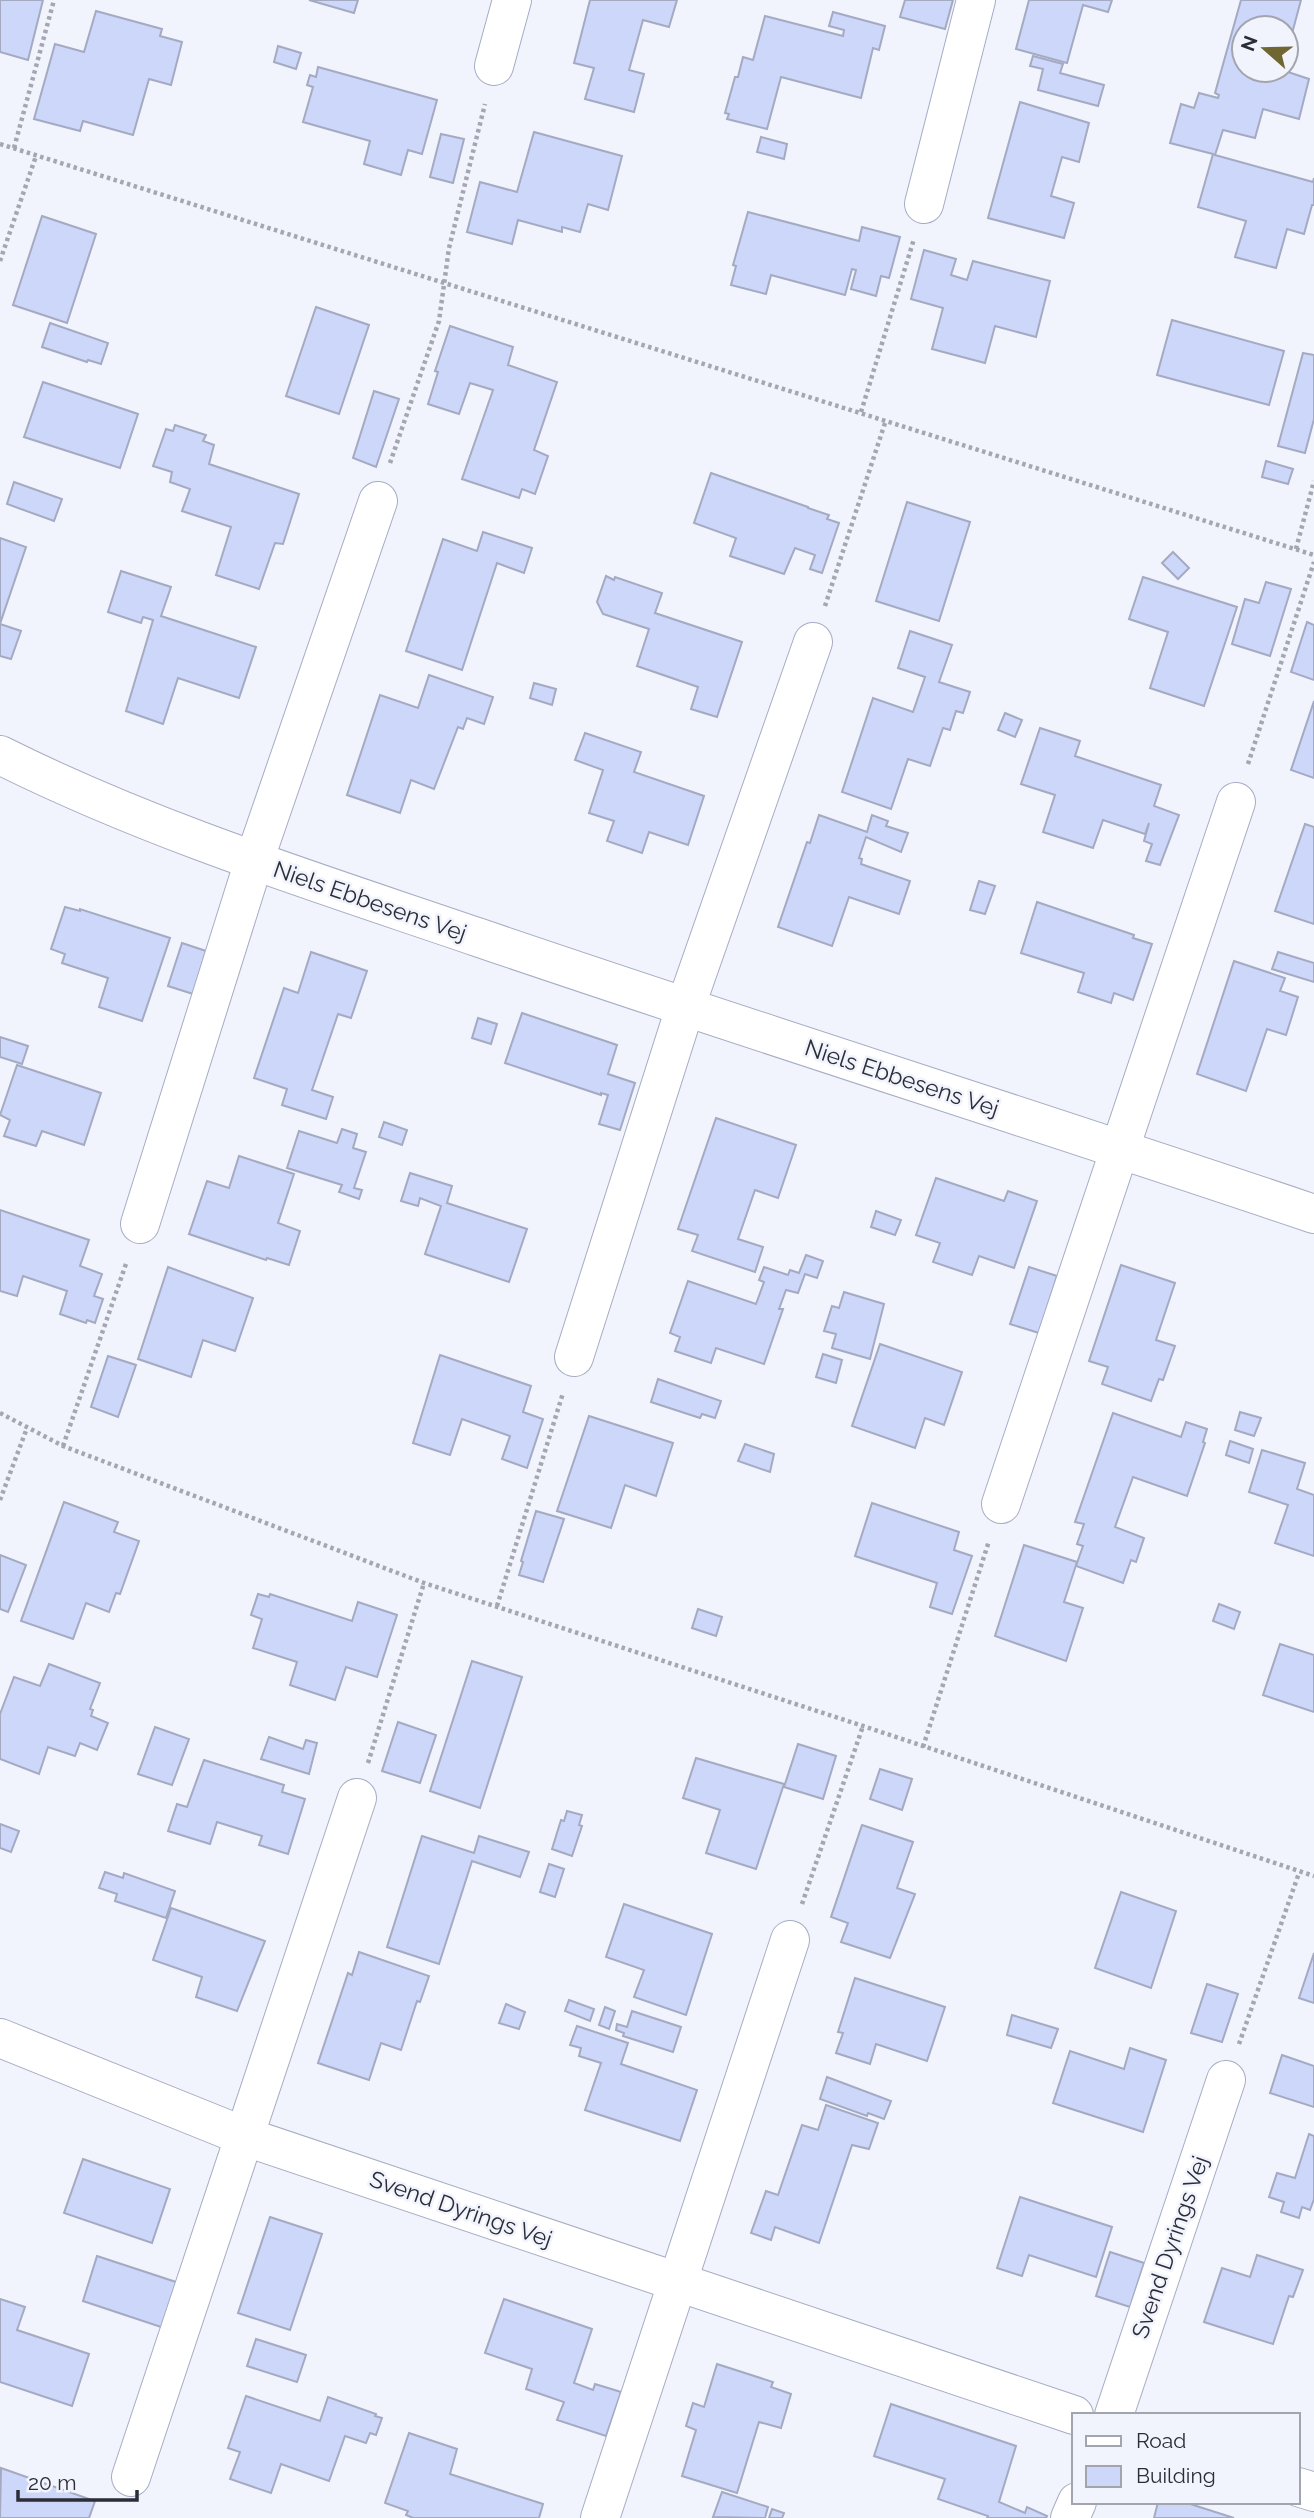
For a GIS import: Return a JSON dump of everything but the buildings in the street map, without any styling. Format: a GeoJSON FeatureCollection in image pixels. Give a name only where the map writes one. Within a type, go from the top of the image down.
{"type":"FeatureCollection","features":[{"type":"Feature","properties":{"kind":"street"},"geometry":{"type":"LineString","coordinates":[[494,66],[512,0]]}},
{"type":"Feature","properties":{"kind":"street"},"geometry":{"type":"LineString","coordinates":[[924,204],[976,0]]}},
{"type":"Feature","properties":{"kind":"street","name":"Niels Ebbesens Vej"},"geometry":{"type":"LineString","coordinates":[[140,1224],[254,861],[377,500]]}},
{"type":"Feature","properties":{"kind":"street"},"geometry":{"type":"LineString","coordinates":[[574,1357],[685,1009],[813,642]]}},
{"type":"Feature","properties":{"kind":"street","name":"Niels Ebbesens Vej"},"geometry":{"type":"LineString","coordinates":[[0,755],[53,781],[254,861],[685,1009],[1119,1148],[1314,1214]]}},
{"type":"Feature","properties":{"kind":"street"},"geometry":{"type":"LineString","coordinates":[[1001,1504],[1236,802]]}},
{"type":"Feature","properties":{"kind":"street"},"geometry":{"type":"LineString","coordinates":[[131,2477],[357,1798]]}},
{"type":"Feature","properties":{"kind":"street"},"geometry":{"type":"LineString","coordinates":[[600,2518],[790,1940]]}},
{"type":"Feature","properties":{"kind":"street","name":"Svend Dyrings Vej"},"geometry":{"type":"LineString","coordinates":[[0,2038],[246,2137],[1072,2414]]}},
{"type":"Feature","properties":{"kind":"street","name":"Svend Dyrings Vej"},"geometry":{"type":"LineString","coordinates":[[1115,2413],[1226,2080]]}},
{"type":"Feature","properties":{"kind":"path"},"geometry":{"type":"LineString","coordinates":[[14,148],[54,0]]}},
{"type":"Feature","properties":{"kind":"path"},"geometry":{"type":"LineString","coordinates":[[377,500],[439,321],[449,248],[494,66]]}},
{"type":"Feature","properties":{"kind":"path"},"geometry":{"type":"LineString","coordinates":[[0,144],[1314,555]]}},
{"type":"Feature","properties":{"kind":"path"},"geometry":{"type":"LineString","coordinates":[[0,261],[36,156]]}},
{"type":"Feature","properties":{"kind":"path"},"geometry":{"type":"LineString","coordinates":[[861,412],[924,204]]}},
{"type":"Feature","properties":{"kind":"path"},"geometry":{"type":"LineString","coordinates":[[813,642],[886,420]]}},
{"type":"Feature","properties":{"kind":"path"},"geometry":{"type":"LineString","coordinates":[[1296,549],[1314,481]]}},
{"type":"Feature","properties":{"kind":"path"},"geometry":{"type":"LineString","coordinates":[[1236,802],[1314,562]]}},
{"type":"Feature","properties":{"kind":"path"},"geometry":{"type":"LineString","coordinates":[[63,1446],[140,1224]]}},
{"type":"Feature","properties":{"kind":"path"},"geometry":{"type":"LineString","coordinates":[[497,1606],[574,1357]]}},
{"type":"Feature","properties":{"kind":"path"},"geometry":{"type":"LineString","coordinates":[[0,1413],[63,1446],[424,1583],[1314,1877]]}},
{"type":"Feature","properties":{"kind":"path"},"geometry":{"type":"LineString","coordinates":[[0,1500],[27,1428]]}},
{"type":"Feature","properties":{"kind":"path"},"geometry":{"type":"LineString","coordinates":[[923,1747],[1001,1504]]}},
{"type":"Feature","properties":{"kind":"path"},"geometry":{"type":"LineString","coordinates":[[357,1798],[424,1583]]}},
{"type":"Feature","properties":{"kind":"path"},"geometry":{"type":"LineString","coordinates":[[790,1940],[863,1726]]}},
{"type":"Feature","properties":{"kind":"path"},"geometry":{"type":"LineString","coordinates":[[1226,2080],[1299,1873]]}}]}
